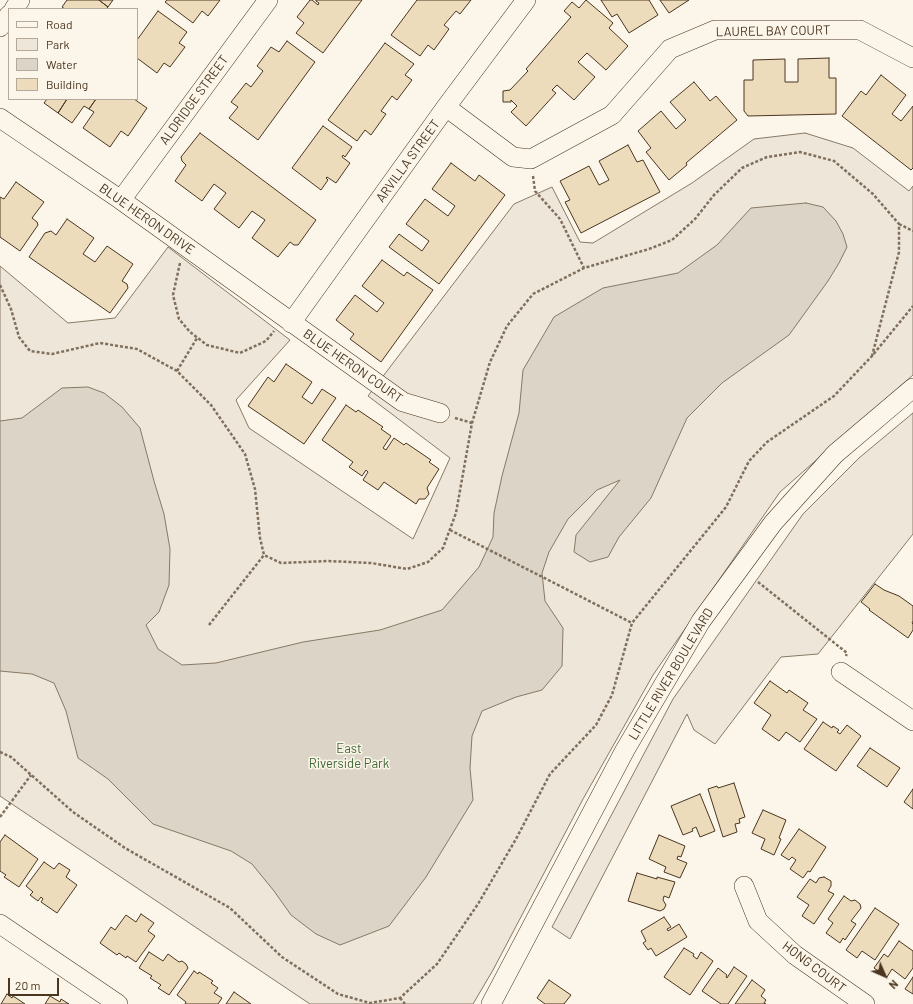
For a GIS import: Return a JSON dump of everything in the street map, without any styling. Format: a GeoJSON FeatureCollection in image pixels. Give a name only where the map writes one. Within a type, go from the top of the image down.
{"type":"FeatureCollection","features":[{"type":"Feature","properties":{"kind":"street","name":"ALDRIDGE STREET"},"geometry":{"type":"LineString","coordinates":[[121,200],[268,0]]}},
{"type":"Feature","properties":{"kind":"street","name":"ARVILLA STREET"},"geometry":{"type":"LineString","coordinates":[[288,320],[526,0]]}},
{"type":"Feature","properties":{"kind":"street"},"geometry":{"type":"LineString","coordinates":[[0,27],[8,16]]}},
{"type":"Feature","properties":{"kind":"street","name":"LAUREL BAY COURT"},"geometry":{"type":"LineString","coordinates":[[530,159],[612,115],[670,49],[715,30],[860,30],[913,58]]}},
{"type":"Feature","properties":{"kind":"street"},"geometry":{"type":"LineString","coordinates":[[446,107],[513,157],[530,159]]}},
{"type":"Feature","properties":{"kind":"street","name":"BLUE HERON DRIVE"},"geometry":{"type":"LineString","coordinates":[[0,118],[121,200],[288,320]]}},
{"type":"Feature","properties":{"kind":"street","name":"BLUE HERON COURT"},"geometry":{"type":"LineString","coordinates":[[288,320],[403,402],[440,413]]}},
{"type":"Feature","properties":{"kind":"street","name":"LITTLE RIVER BOULEVARD"},"geometry":{"type":"LineString","coordinates":[[491,1004],[625,750],[701,621],[773,523],[830,460],[913,388]]}},
{"type":"Feature","properties":{"kind":"street"},"geometry":{"type":"LineString","coordinates":[[841,672],[913,721]]}},
{"type":"Feature","properties":{"kind":"street","name":"HONG COURT"},"geometry":{"type":"LineString","coordinates":[[744,886],[758,921],[794,955],[865,1004]]}},
{"type":"Feature","properties":{"kind":"street"},"geometry":{"type":"LineString","coordinates":[[0,924],[118,1004]]}},
{"type":"Feature","properties":{"kind":"path"},"geometry":{"type":"LineString","coordinates":[[264,555],[281,563],[371,563],[407,569],[428,562],[443,548],[456,513],[472,424],[490,362],[507,326],[533,294],[584,268],[649,250],[672,240],[695,219],[714,195],[742,168],[767,156],[800,152],[834,161],[873,194],[899,224],[913,231]]}},
{"type":"Feature","properties":{"kind":"path"},"geometry":{"type":"LineString","coordinates":[[530,159],[535,191],[560,219],[584,268]]}},
{"type":"Feature","properties":{"kind":"path"},"geometry":{"type":"LineString","coordinates":[[872,356],[899,252],[899,224]]}},
{"type":"Feature","properties":{"kind":"path"},"geometry":{"type":"LineString","coordinates":[[189,249],[179,266],[173,295],[179,319],[197,338],[207,345],[240,353],[266,341],[288,320]]}},
{"type":"Feature","properties":{"kind":"path"},"geometry":{"type":"LineString","coordinates":[[0,285],[11,309],[19,337],[30,351],[52,354],[100,343],[137,349],[177,371],[211,405],[244,454],[254,489],[260,538],[264,555]]}},
{"type":"Feature","properties":{"kind":"path"},"geometry":{"type":"LineString","coordinates":[[0,752],[11,757],[73,812],[125,848],[230,908],[282,957],[338,994],[370,1003],[400,998],[437,964],[478,904],[516,839],[550,774],[596,725],[612,695],[632,623],[726,507],[749,461],[767,442],[834,396],[872,356],[913,306]]}},
{"type":"Feature","properties":{"kind":"path"},"geometry":{"type":"LineString","coordinates":[[177,371],[197,338]]}},
{"type":"Feature","properties":{"kind":"path"},"geometry":{"type":"LineString","coordinates":[[450,530],[632,623]]}},
{"type":"Feature","properties":{"kind":"path"},"geometry":{"type":"LineString","coordinates":[[209,625],[264,555]]}},
{"type":"Feature","properties":{"kind":"path"},"geometry":{"type":"LineString","coordinates":[[758,582],[847,653],[841,672]]}},
{"type":"Feature","properties":{"kind":"path"},"geometry":{"type":"LineString","coordinates":[[0,817],[31,775]]}},
{"type":"Feature","properties":{"kind":"path"},"geometry":{"type":"LineString","coordinates":[[400,998],[406,1004]]}},
{"type":"Feature","properties":{"kind":"green space","name":"East Riverside Park"},"geometry":{"type":"Polygon","coordinates":[[[805,133],[853,148],[909,191],[913,186],[913,375],[780,492],[653,675],[583,799],[493,970],[473,1004],[310,1004],[0,796],[0,266],[68,323],[115,318],[168,247],[290,340],[236,400],[249,428],[413,539],[450,458],[368,396],[514,204],[552,187],[580,242],[593,243],[692,183],[754,139],[805,133]]]}},
{"type":"Feature","properties":{"kind":"green space"},"geometry":{"type":"Polygon","coordinates":[[[913,413],[913,534],[818,654],[781,657],[715,744],[694,730],[687,714],[570,939],[552,927],[673,699],[803,514],[859,458],[913,413]]]}},
{"type":"Feature","properties":{"kind":"water"},"geometry":{"type":"Polygon","coordinates":[[[806,203],[823,207],[836,221],[843,234],[847,247],[839,263],[828,281],[789,335],[722,383],[687,418],[651,498],[619,537],[608,557],[590,562],[574,552],[576,535],[620,480],[597,490],[568,519],[549,552],[542,573],[545,601],[563,628],[562,666],[542,690],[516,697],[482,711],[472,736],[470,768],[473,800],[426,877],[389,926],[340,945],[316,934],[291,915],[252,864],[231,851],[153,824],[108,779],[78,758],[66,711],[54,683],[32,674],[0,671],[0,421],[22,418],[62,388],[88,387],[104,393],[122,407],[140,428],[164,514],[170,549],[169,585],[159,612],[146,625],[158,649],[182,665],[216,663],[303,642],[380,630],[442,610],[479,567],[493,537],[494,513],[502,476],[519,413],[523,370],[554,317],[603,288],[678,273],[717,245],[751,208],[806,203]]]}},
{"type":"Feature","properties":{"kind":"building"},"geometry":{"type":"Polygon","coordinates":[[[67,0],[99,0],[108,7],[64,8],[62,7],[67,0]]]}},
{"type":"Feature","properties":{"kind":"building"},"geometry":{"type":"Polygon","coordinates":[[[99,0],[113,0],[108,7],[99,0]]]}},
{"type":"Feature","properties":{"kind":"building"},"geometry":{"type":"Polygon","coordinates":[[[167,0],[220,0],[208,16],[202,11],[193,23],[165,2],[167,0]]]}},
{"type":"Feature","properties":{"kind":"building"},"geometry":{"type":"Polygon","coordinates":[[[310,0],[318,5],[319,3],[316,0],[362,0],[323,53],[296,33],[304,23],[297,17],[310,0]]]}},
{"type":"Feature","properties":{"kind":"building"},"geometry":{"type":"Polygon","coordinates":[[[417,0],[471,0],[460,14],[456,11],[444,25],[449,29],[434,50],[428,45],[420,56],[391,35],[417,0]]]}},
{"type":"Feature","properties":{"kind":"building"},"geometry":{"type":"Polygon","coordinates":[[[586,0],[613,23],[609,28],[628,46],[606,70],[587,53],[578,62],[595,77],[574,100],[557,85],[552,90],[556,93],[526,126],[511,112],[517,106],[511,100],[511,102],[503,102],[503,91],[510,90],[528,71],[526,69],[571,17],[564,11],[572,2],[579,8],[586,0]]]}},
{"type":"Feature","properties":{"kind":"building"},"geometry":{"type":"Polygon","coordinates":[[[601,0],[649,0],[658,15],[629,33],[617,14],[612,17],[601,0]]]}},
{"type":"Feature","properties":{"kind":"building"},"geometry":{"type":"Polygon","coordinates":[[[660,0],[689,0],[669,13],[660,0]]]}},
{"type":"Feature","properties":{"kind":"building"},"geometry":{"type":"Polygon","coordinates":[[[158,11],[187,32],[179,43],[185,47],[170,67],[164,63],[157,73],[138,59],[138,39],[158,11]]]}},
{"type":"Feature","properties":{"kind":"building"},"geometry":{"type":"Polygon","coordinates":[[[287,41],[315,62],[258,140],[229,118],[238,107],[231,102],[246,83],[251,87],[263,71],[257,66],[271,47],[279,52],[287,41]]]}},
{"type":"Feature","properties":{"kind":"building"},"geometry":{"type":"Polygon","coordinates":[[[385,43],[414,64],[405,75],[412,80],[397,100],[392,96],[381,111],[386,114],[371,135],[365,130],[357,141],[328,120],[385,43]]]}},
{"type":"Feature","properties":{"kind":"building"},"geometry":{"type":"Polygon","coordinates":[[[829,58],[829,78],[836,78],[836,114],[748,116],[744,111],[744,80],[753,80],[753,60],[785,59],[785,82],[798,82],[798,59],[829,58]]]}},
{"type":"Feature","properties":{"kind":"building"},"geometry":{"type":"Polygon","coordinates":[[[881,75],[906,95],[892,114],[901,121],[913,106],[913,168],[911,170],[842,116],[861,91],[866,95],[881,75]]]}},
{"type":"Feature","properties":{"kind":"building"},"geometry":{"type":"Polygon","coordinates":[[[694,82],[710,101],[716,96],[737,120],[686,163],[687,165],[669,180],[646,152],[651,148],[638,131],[661,111],[676,129],[686,120],[670,102],[694,82]]]}},
{"type":"Feature","properties":{"kind":"building"},"geometry":{"type":"Polygon","coordinates":[[[46,100],[66,100],[58,113],[44,103],[46,100]]]}},
{"type":"Feature","properties":{"kind":"building"},"geometry":{"type":"Polygon","coordinates":[[[66,100],[95,100],[89,109],[84,106],[72,123],[58,113],[66,100]]]}},
{"type":"Feature","properties":{"kind":"building"},"geometry":{"type":"Polygon","coordinates":[[[95,100],[135,100],[147,108],[128,136],[121,131],[110,147],[83,128],[94,112],[89,109],[95,100]]]}},
{"type":"Feature","properties":{"kind":"building"},"geometry":{"type":"Polygon","coordinates":[[[323,126],[352,147],[345,157],[343,155],[342,157],[350,163],[336,183],[327,177],[326,178],[328,180],[321,190],[292,168],[323,126]]]}},
{"type":"Feature","properties":{"kind":"building"},"geometry":{"type":"Polygon","coordinates":[[[200,133],[316,220],[298,245],[294,245],[290,242],[278,257],[252,238],[265,220],[252,211],[239,228],[214,209],[226,193],[214,184],[202,201],[175,181],[186,165],[182,161],[181,157],[200,133]]]}},
{"type":"Feature","properties":{"kind":"building"},"geometry":{"type":"Polygon","coordinates":[[[628,145],[637,162],[643,160],[660,192],[581,233],[565,202],[570,200],[560,181],[589,166],[599,185],[609,180],[599,161],[628,145]]]}},
{"type":"Feature","properties":{"kind":"building"},"geometry":{"type":"Polygon","coordinates":[[[451,163],[475,181],[479,175],[505,195],[439,284],[389,247],[399,234],[422,251],[429,241],[406,224],[425,199],[448,216],[455,206],[432,189],[451,163]]]}},
{"type":"Feature","properties":{"kind":"building"},"geometry":{"type":"Polygon","coordinates":[[[16,182],[44,202],[32,218],[38,225],[20,251],[0,237],[0,197],[4,199],[16,182]]]}},
{"type":"Feature","properties":{"kind":"building"},"geometry":{"type":"Polygon","coordinates":[[[67,219],[94,238],[83,254],[95,262],[107,246],[133,264],[122,281],[127,284],[128,288],[110,313],[29,257],[45,233],[51,231],[56,235],[67,219]]]}},
{"type":"Feature","properties":{"kind":"building"},"geometry":{"type":"Polygon","coordinates":[[[382,260],[404,276],[407,272],[433,290],[381,362],[350,339],[354,334],[336,320],[355,295],[377,312],[384,303],[362,286],[382,260]]]}},
{"type":"Feature","properties":{"kind":"building"},"geometry":{"type":"Polygon","coordinates":[[[286,364],[312,382],[302,397],[312,404],[322,389],[336,398],[304,444],[248,406],[268,377],[274,382],[286,364]]]}},
{"type":"Feature","properties":{"kind":"building"},"geometry":{"type":"Polygon","coordinates":[[[346,405],[356,412],[358,410],[383,427],[381,429],[391,436],[383,448],[386,450],[394,438],[404,445],[406,443],[431,460],[429,462],[439,469],[427,488],[429,494],[425,499],[419,499],[416,504],[384,482],[378,490],[363,480],[368,472],[366,470],[362,476],[349,467],[353,462],[322,440],[346,405]]]}},
{"type":"Feature","properties":{"kind":"building"},"geometry":{"type":"Polygon","coordinates":[[[875,584],[884,590],[899,596],[913,606],[913,630],[908,638],[869,610],[870,609],[861,602],[875,584]]]}},
{"type":"Feature","properties":{"kind":"building"},"geometry":{"type":"Polygon","coordinates":[[[770,681],[787,693],[789,690],[808,703],[803,710],[817,719],[800,742],[786,732],[779,741],[762,729],[771,715],[754,703],[770,681]]]}},
{"type":"Feature","properties":{"kind":"building"},"geometry":{"type":"Polygon","coordinates":[[[823,722],[832,728],[833,726],[839,730],[837,732],[840,734],[847,725],[861,736],[836,771],[804,749],[823,722]]]}},
{"type":"Feature","properties":{"kind":"building"},"geometry":{"type":"Polygon","coordinates":[[[870,748],[900,768],[887,787],[857,766],[870,748]]]}},
{"type":"Feature","properties":{"kind":"building"},"geometry":{"type":"Polygon","coordinates":[[[734,783],[745,817],[739,819],[740,823],[735,824],[737,832],[723,837],[708,789],[717,786],[718,788],[734,783]]]}},
{"type":"Feature","properties":{"kind":"building"},"geometry":{"type":"Polygon","coordinates":[[[913,789],[913,809],[904,802],[913,789]]]}},
{"type":"Feature","properties":{"kind":"building"},"geometry":{"type":"Polygon","coordinates":[[[700,794],[715,831],[700,837],[696,827],[692,829],[693,831],[683,835],[671,806],[700,794]]]}},
{"type":"Feature","properties":{"kind":"building"},"geometry":{"type":"Polygon","coordinates":[[[763,810],[786,820],[779,838],[781,839],[774,855],[761,849],[765,839],[752,833],[763,810]]]}},
{"type":"Feature","properties":{"kind":"building"},"geometry":{"type":"Polygon","coordinates":[[[799,829],[826,847],[810,872],[808,871],[803,878],[790,869],[796,860],[792,857],[789,860],[781,855],[799,829]]]}},
{"type":"Feature","properties":{"kind":"building"},"geometry":{"type":"Polygon","coordinates":[[[5,835],[38,859],[19,887],[4,877],[6,875],[0,871],[0,842],[5,835]]]}},
{"type":"Feature","properties":{"kind":"building"},"geometry":{"type":"Polygon","coordinates":[[[659,835],[685,846],[681,857],[678,856],[677,859],[687,863],[680,878],[664,872],[666,867],[649,859],[659,835]]]}},
{"type":"Feature","properties":{"kind":"building"},"geometry":{"type":"Polygon","coordinates":[[[44,862],[54,869],[59,863],[70,870],[66,877],[77,885],[57,913],[41,902],[43,899],[41,897],[38,901],[30,895],[33,892],[26,886],[44,862]]]}},
{"type":"Feature","properties":{"kind":"building"},"geometry":{"type":"Polygon","coordinates":[[[637,873],[657,879],[657,877],[675,882],[669,898],[664,896],[663,900],[666,905],[664,909],[660,911],[628,901],[637,873]]]}},
{"type":"Feature","properties":{"kind":"building"},"geometry":{"type":"Polygon","coordinates":[[[824,877],[831,881],[831,886],[828,891],[834,894],[814,924],[802,916],[809,905],[797,897],[810,879],[816,883],[819,878],[824,877]]]}},
{"type":"Feature","properties":{"kind":"building"},"geometry":{"type":"Polygon","coordinates":[[[844,896],[851,901],[855,900],[860,904],[861,908],[851,921],[856,924],[845,940],[843,938],[840,943],[826,933],[833,923],[828,919],[844,896]]]}},
{"type":"Feature","properties":{"kind":"building"},"geometry":{"type":"Polygon","coordinates":[[[875,908],[899,924],[875,960],[862,951],[857,958],[846,950],[875,908]]]}},
{"type":"Feature","properties":{"kind":"building"},"geometry":{"type":"Polygon","coordinates":[[[141,914],[154,923],[148,931],[155,936],[136,962],[119,953],[117,955],[100,943],[111,927],[115,930],[126,915],[136,922],[141,914]]]}},
{"type":"Feature","properties":{"kind":"building"},"geometry":{"type":"Polygon","coordinates":[[[664,917],[671,927],[667,929],[668,931],[679,924],[687,937],[656,956],[651,948],[648,950],[643,943],[646,941],[641,931],[664,917]]]}},
{"type":"Feature","properties":{"kind":"building"},"geometry":{"type":"Polygon","coordinates":[[[899,941],[913,951],[913,968],[905,979],[892,969],[887,977],[874,968],[884,954],[888,957],[899,941]]]}},
{"type":"Feature","properties":{"kind":"building"},"geometry":{"type":"Polygon","coordinates":[[[684,948],[694,954],[693,956],[697,959],[701,952],[713,961],[690,995],[664,977],[684,948]]]}},
{"type":"Feature","properties":{"kind":"building"},"geometry":{"type":"Polygon","coordinates":[[[149,952],[163,961],[168,954],[179,962],[182,961],[188,968],[169,995],[158,988],[161,985],[150,978],[152,976],[139,968],[149,952]]]}},
{"type":"Feature","properties":{"kind":"building"},"geometry":{"type":"Polygon","coordinates":[[[734,967],[747,976],[728,1004],[721,1004],[702,991],[718,968],[727,975],[727,978],[734,967]]]}},
{"type":"Feature","properties":{"kind":"building"},"geometry":{"type":"Polygon","coordinates":[[[194,971],[198,974],[199,972],[213,981],[211,983],[218,988],[214,993],[222,998],[218,1004],[185,1004],[186,1002],[177,995],[194,971]]]}},
{"type":"Feature","properties":{"kind":"building"},"geometry":{"type":"Polygon","coordinates":[[[913,977],[913,994],[905,989],[913,977]]]}},
{"type":"Feature","properties":{"kind":"building"},"geometry":{"type":"Polygon","coordinates":[[[549,980],[571,995],[564,1004],[545,1004],[537,998],[549,980]]]}},
{"type":"Feature","properties":{"kind":"building"},"geometry":{"type":"Polygon","coordinates":[[[752,980],[765,990],[761,996],[766,1000],[764,1003],[766,1004],[735,1004],[752,980]]]}},
{"type":"Feature","properties":{"kind":"building"},"geometry":{"type":"Polygon","coordinates":[[[234,992],[251,1004],[226,1004],[234,992]]]}},
{"type":"Feature","properties":{"kind":"building"},"geometry":{"type":"Polygon","coordinates":[[[7,994],[12,998],[13,996],[25,1004],[1,1004],[7,994]]]}},
{"type":"Feature","properties":{"kind":"building"},"geometry":{"type":"Polygon","coordinates":[[[50,996],[60,1002],[61,999],[69,1004],[45,1004],[50,996]]]}}]}
